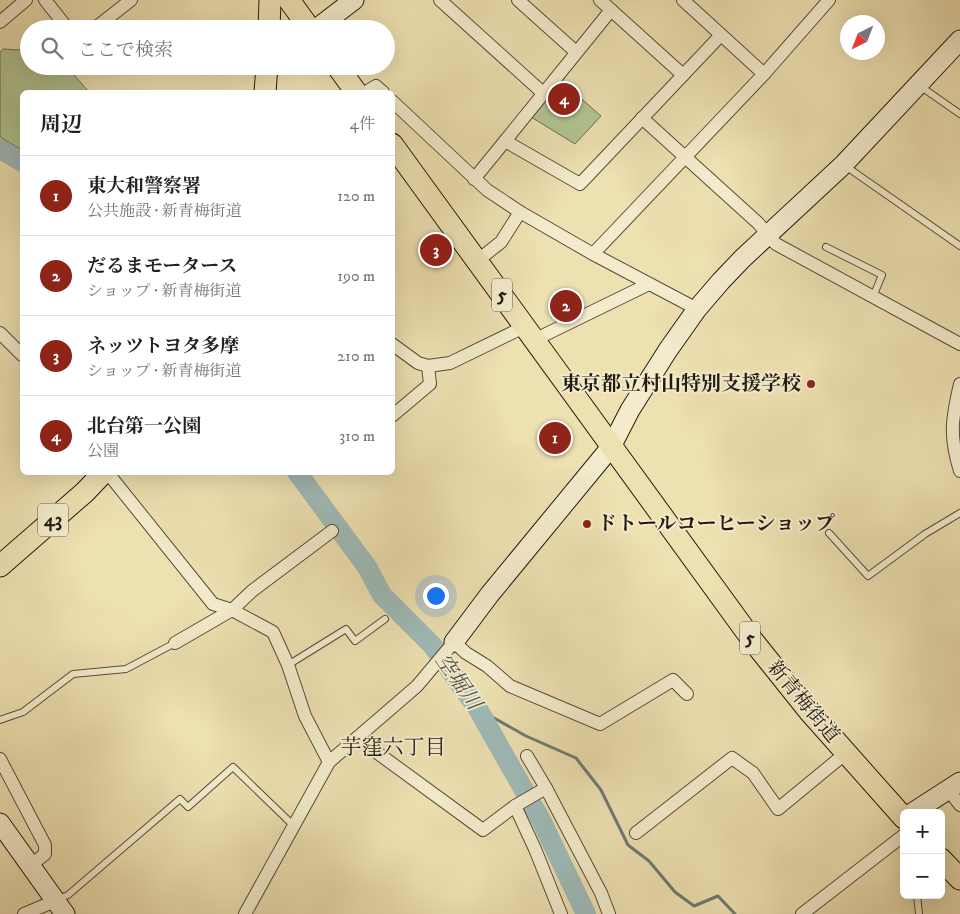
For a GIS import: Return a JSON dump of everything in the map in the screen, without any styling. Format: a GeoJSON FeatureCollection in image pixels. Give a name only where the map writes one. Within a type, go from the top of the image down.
{"type":"FeatureCollection","features":[{"type":"Feature","properties":{"kind":"main road"},"geometry":{"type":"LineString","coordinates":[[269,20],[270,0]]}},
{"type":"Feature","properties":{"kind":"main road"},"geometry":{"type":"LineString","coordinates":[[289,0],[303,20]]}},
{"type":"Feature","properties":{"kind":"main road"},"geometry":{"type":"LineString","coordinates":[[265,90],[266,75]]}},
{"type":"Feature","properties":{"kind":"main road"},"geometry":{"type":"LineString","coordinates":[[344,75],[355,90]]}},
{"type":"Feature","properties":{"kind":"main road","name":"新青梅街道"},"geometry":{"type":"LineString","coordinates":[[395,148],[752,641],[809,711],[900,814]]}},
{"type":"Feature","properties":{"kind":"main road","name":"43"},"geometry":{"type":"LineString","coordinates":[[0,566],[103,475]]}},
{"type":"Feature","properties":{"kind":"main road"},"geometry":{"type":"LineString","coordinates":[[945,863],[960,880]]}},
{"type":"Feature","properties":{"kind":"street"},"geometry":{"type":"LineString","coordinates":[[0,22],[26,0]]}},
{"type":"Feature","properties":{"kind":"street"},"geometry":{"type":"LineString","coordinates":[[45,0],[61,20]]}},
{"type":"Feature","properties":{"kind":"street"},"geometry":{"type":"LineString","coordinates":[[106,20],[132,0]]}},
{"type":"Feature","properties":{"kind":"street"},"geometry":{"type":"LineString","coordinates":[[328,20],[354,0]]}},
{"type":"Feature","properties":{"kind":"street"},"geometry":{"type":"LineString","coordinates":[[440,0],[543,93]]}},
{"type":"Feature","properties":{"kind":"street"},"geometry":{"type":"LineString","coordinates":[[518,0],[576,52]]}},
{"type":"Feature","properties":{"kind":"street"},"geometry":{"type":"LineString","coordinates":[[600,0],[683,75]]}},
{"type":"Feature","properties":{"kind":"street"},"geometry":{"type":"LineString","coordinates":[[683,0],[764,74]]}},
{"type":"Feature","properties":{"kind":"street"},"geometry":{"type":"LineString","coordinates":[[593,254],[764,74],[829,0]]}},
{"type":"Feature","properties":{"kind":"street"},"geometry":{"type":"LineString","coordinates":[[474,179],[611,10]]}},
{"type":"Feature","properties":{"kind":"street"},"geometry":{"type":"LineString","coordinates":[[505,141],[580,184],[721,35]]}},
{"type":"Feature","properties":{"kind":"street"},"geometry":{"type":"LineString","coordinates":[[245,914],[329,762],[417,686],[451,646],[490,594],[611,447],[630,410],[668,350],[697,309],[721,281],[843,164],[960,40]]}},
{"type":"Feature","properties":{"kind":"street"},"geometry":{"type":"LineString","coordinates":[[369,90],[376,86],[381,90]]}},
{"type":"Feature","properties":{"kind":"street"},"geometry":{"type":"LineString","coordinates":[[395,104],[487,190],[520,212],[593,254],[697,309]]}},
{"type":"Feature","properties":{"kind":"street"},"geometry":{"type":"LineString","coordinates":[[642,118],[758,223],[776,244],[960,344]]}},
{"type":"Feature","properties":{"kind":"street"},"geometry":{"type":"LineString","coordinates":[[477,261],[501,242],[520,212]]}},
{"type":"Feature","properties":{"kind":"street"},"geometry":{"type":"LineString","coordinates":[[395,346],[418,363],[428,366],[450,363],[648,284]]}},
{"type":"Feature","properties":{"kind":"street"},"geometry":{"type":"LineString","coordinates":[[0,333],[20,353]]}},
{"type":"Feature","properties":{"kind":"street"},"geometry":{"type":"LineString","coordinates":[[395,413],[430,384],[428,366]]}},
{"type":"Feature","properties":{"kind":"street"},"geometry":{"type":"LineString","coordinates":[[960,384],[952,418],[953,445],[960,471]]}},
{"type":"Feature","properties":{"kind":"street"},"geometry":{"type":"LineString","coordinates":[[108,475],[213,604],[232,610],[273,632],[288,666],[306,716],[329,762]]}},
{"type":"Feature","properties":{"kind":"street"},"geometry":{"type":"LineString","coordinates":[[175,643],[232,610],[252,591],[332,531]]}},
{"type":"Feature","properties":{"kind":"street"},"geometry":{"type":"LineString","coordinates":[[451,646],[487,666],[510,686],[600,724],[673,680],[686,694]]}},
{"type":"Feature","properties":{"kind":"street"},"geometry":{"type":"LineString","coordinates":[[357,738],[483,830],[515,806],[546,788]]}},
{"type":"Feature","properties":{"kind":"street"},"geometry":{"type":"LineString","coordinates":[[636,833],[732,758],[753,773],[778,809],[846,753]]}},
{"type":"Feature","properties":{"kind":"street"},"geometry":{"type":"LineString","coordinates":[[527,756],[546,788],[601,893],[609,914]]}},
{"type":"Feature","properties":{"kind":"street"},"geometry":{"type":"LineString","coordinates":[[1,762],[45,845],[45,854],[31,865]]}},
{"type":"Feature","properties":{"kind":"street"},"geometry":{"type":"LineString","coordinates":[[918,809],[954,786],[960,805]]}},
{"type":"Feature","properties":{"kind":"street"},"geometry":{"type":"LineString","coordinates":[[515,806],[535,848],[561,914]]}},
{"type":"Feature","properties":{"kind":"street"},"geometry":{"type":"LineString","coordinates":[[0,823],[60,907],[24,914]]}},
{"type":"Feature","properties":{"kind":"street"},"geometry":{"type":"LineString","coordinates":[[802,914],[900,837]]}},
{"type":"Feature","properties":{"kind":"lane"},"geometry":{"type":"LineString","coordinates":[[919,85],[960,114]]}},
{"type":"Feature","properties":{"kind":"lane"},"geometry":{"type":"LineString","coordinates":[[843,164],[960,246]]}},
{"type":"Feature","properties":{"kind":"lane"},"geometry":{"type":"LineString","coordinates":[[826,247],[882,275],[873,297]]}},
{"type":"Feature","properties":{"kind":"lane"},"geometry":{"type":"LineString","coordinates":[[829,533],[868,576],[925,534],[960,513]]}},
{"type":"Feature","properties":{"kind":"lane"},"geometry":{"type":"LineString","coordinates":[[288,666],[346,629],[355,640],[385,619]]}},
{"type":"Feature","properties":{"kind":"lane"},"geometry":{"type":"LineString","coordinates":[[0,720],[23,712],[72,674],[126,669],[175,643]]}},
{"type":"Feature","properties":{"kind":"lane"},"geometry":{"type":"LineString","coordinates":[[60,907],[68,895],[180,799],[188,806],[233,767],[294,826]]}},
{"type":"Feature","properties":{"kind":"lane"},"geometry":{"type":"LineString","coordinates":[[917,899],[919,914]]}},
{"type":"Feature","properties":{"kind":"green space"},"geometry":{"type":"Polygon","coordinates":[[[3,49],[19,50],[20,75],[74,75],[87,90],[20,90],[20,149],[0,137],[0,52],[3,49]]]}},
{"type":"Feature","properties":{"kind":"green space"},"geometry":{"type":"Polygon","coordinates":[[[561,81],[601,116],[575,144],[531,117],[561,81]]]}},
{"type":"Feature","properties":{"kind":"waterway","name":"空堀川"},"geometry":{"type":"LineString","coordinates":[[0,149],[20,161]]}},
{"type":"Feature","properties":{"kind":"waterway","name":"空堀川"},"geometry":{"type":"LineString","coordinates":[[299,475],[367,567],[382,595],[432,645],[478,709],[542,822],[586,914]]}},
{"type":"Feature","properties":{"kind":"waterway"},"geometry":{"type":"LineString","coordinates":[[478,709],[526,736],[576,758],[601,790],[628,845],[649,861],[675,892],[694,906],[718,896],[735,914]]}},
{"type":"Feature","properties":{"kind":"place","name":"北台第一公園"},"geometry":{"type":"Point","coordinates":[564,99]}},
{"type":"Feature","properties":{"kind":"place","name":"ネッツトヨタ多摩"},"geometry":{"type":"Point","coordinates":[436,250]}},
{"type":"Feature","properties":{"kind":"place","name":"だるまモータース"},"geometry":{"type":"Point","coordinates":[566,306]}},
{"type":"Feature","properties":{"kind":"place","name":"東京都立村山特別支援学校"},"geometry":{"type":"Point","coordinates":[811,384]}},
{"type":"Feature","properties":{"kind":"place","name":"東大和警察署"},"geometry":{"type":"Point","coordinates":[555,438]}},
{"type":"Feature","properties":{"kind":"place","name":"ドトールコーヒーショップ"},"geometry":{"type":"Point","coordinates":[587,524]}},
{"type":"Feature","properties":{"kind":"district","name":"芋窪六丁目"},"geometry":{"type":"Point","coordinates":[393,748]}}]}
